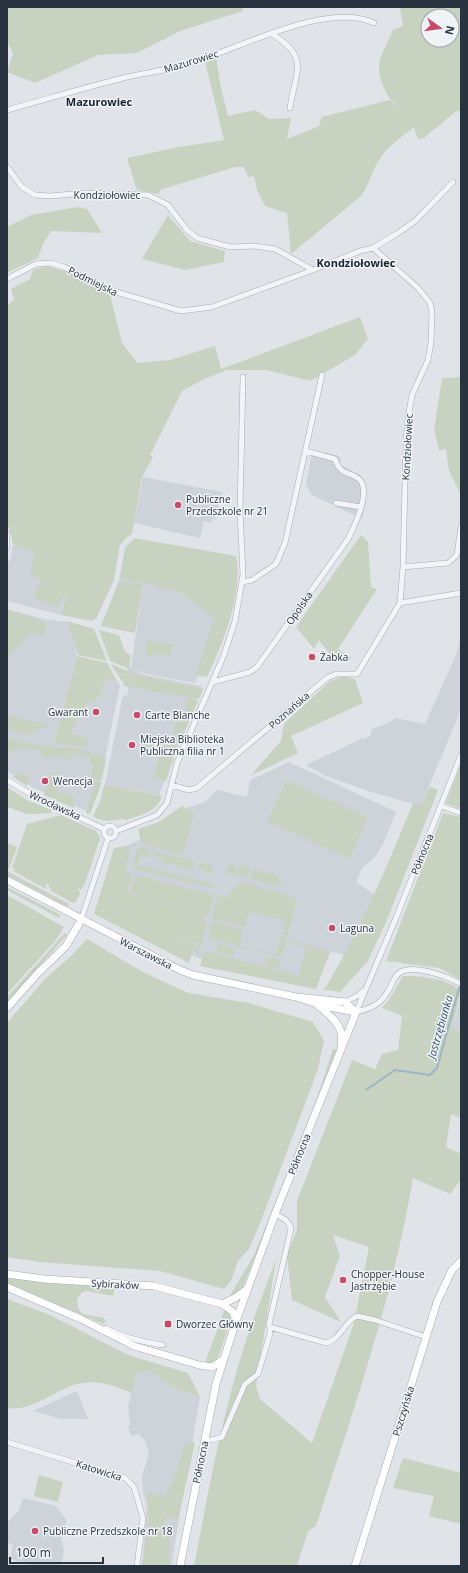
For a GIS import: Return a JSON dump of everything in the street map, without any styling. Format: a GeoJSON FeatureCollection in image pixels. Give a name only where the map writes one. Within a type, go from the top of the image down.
{"type":"FeatureCollection","features":[{"type":"Feature","properties":{"kind":"street","name":"Mazurowiec"},"geometry":{"type":"LineString","coordinates":[[7,110],[128,77],[181,66],[272,34],[320,20],[364,18],[374,23]]}},
{"type":"Feature","properties":{"kind":"street"},"geometry":{"type":"LineString","coordinates":[[272,34],[292,48],[297,56],[298,64],[290,108]]}},
{"type":"Feature","properties":{"kind":"street","name":"Kondziołowiec"},"geometry":{"type":"LineString","coordinates":[[7,167],[22,187],[35,195],[50,196],[84,193],[148,195],[168,205],[187,230],[197,238],[230,247],[255,246],[275,249],[313,270]]}},
{"type":"Feature","properties":{"kind":"street"},"geometry":{"type":"LineString","coordinates":[[313,270],[360,251],[373,248],[398,233],[415,221],[453,182]]}},
{"type":"Feature","properties":{"kind":"street","name":"Kondziołowiec"},"geometry":{"type":"LineString","coordinates":[[373,248],[418,288],[430,303],[432,312],[430,353],[416,384],[408,418],[403,568],[400,603]]}},
{"type":"Feature","properties":{"kind":"street","name":"Podmiejska"},"geometry":{"type":"LineString","coordinates":[[7,279],[36,264],[51,263],[64,267],[106,289],[181,311],[212,307],[313,270]]}},
{"type":"Feature","properties":{"kind":"street"},"geometry":{"type":"LineString","coordinates":[[242,582],[252,580],[276,564],[285,542],[322,375]]}},
{"type":"Feature","properties":{"kind":"street"},"geometry":{"type":"LineString","coordinates":[[116,831],[157,815],[167,803],[177,763],[213,682],[231,634],[242,582],[240,511],[243,377]]}},
{"type":"Feature","properties":{"kind":"street","name":"Opolska"},"geometry":{"type":"LineString","coordinates":[[213,682],[250,672],[257,667],[348,539],[361,507],[363,488],[360,480],[342,471],[337,465],[335,459],[327,455],[306,452]]}},
{"type":"Feature","properties":{"kind":"street"},"geometry":{"type":"LineString","coordinates":[[336,503],[361,507]]}},
{"type":"Feature","properties":{"kind":"street"},"geometry":{"type":"LineString","coordinates":[[403,568],[448,563],[457,555],[461,526]]}},
{"type":"Feature","properties":{"kind":"street"},"geometry":{"type":"LineString","coordinates":[[7,534],[7,547]]}},
{"type":"Feature","properties":{"kind":"street"},"geometry":{"type":"LineString","coordinates":[[400,603],[461,593]]}},
{"type":"Feature","properties":{"kind":"street","name":"Poznańska"},"geometry":{"type":"LineString","coordinates":[[171,785],[189,790],[197,788],[323,681],[336,674],[357,674],[400,603]]}},
{"type":"Feature","properties":{"kind":"street","name":"Północna"},"geometry":{"type":"LineString","coordinates":[[180,1566],[204,1440],[217,1382],[247,1289],[337,1058],[442,806],[461,755]]}},
{"type":"Feature","properties":{"kind":"street","name":"Wrocławska"},"geometry":{"type":"LineString","coordinates":[[7,780],[34,796],[104,829]]}},
{"type":"Feature","properties":{"kind":"street"},"geometry":{"type":"LineString","coordinates":[[442,806],[461,813]]}},
{"type":"Feature","properties":{"kind":"street"},"geometry":{"type":"LineString","coordinates":[[108,838],[104,834],[104,829],[111,826],[116,831]]}},
{"type":"Feature","properties":{"kind":"street"},"geometry":{"type":"LineString","coordinates":[[108,838],[114,837],[116,831]]}},
{"type":"Feature","properties":{"kind":"street"},"geometry":{"type":"LineString","coordinates":[[7,1008],[38,973],[66,946],[81,920],[108,838]]}},
{"type":"Feature","properties":{"kind":"street","name":"Warszawska"},"geometry":{"type":"LineString","coordinates":[[7,880],[81,920],[180,970],[296,997],[324,1006],[356,1012]]}},
{"type":"Feature","properties":{"kind":"street"},"geometry":{"type":"LineString","coordinates":[[367,987],[359,995],[345,1002],[356,1012],[368,1009],[381,1002],[395,978],[402,972],[411,970],[427,972],[445,977],[460,984]]}},
{"type":"Feature","properties":{"kind":"street","name":"Warszawska"},"geometry":{"type":"LineString","coordinates":[[296,997],[345,1002]]}},
{"type":"Feature","properties":{"kind":"street"},"geometry":{"type":"LineString","coordinates":[[311,1001],[328,1012],[339,1027],[342,1040],[337,1058]]}},
{"type":"Feature","properties":{"kind":"street"},"geometry":{"type":"LineString","coordinates":[[204,1440],[212,1440],[222,1437],[245,1384],[258,1374],[270,1334],[269,1324],[292,1229],[290,1223],[285,1218],[275,1214]]}},
{"type":"Feature","properties":{"kind":"street","name":"Pszczyńska"},"geometry":{"type":"LineString","coordinates":[[355,1566],[442,1288],[452,1270],[461,1261]]}},
{"type":"Feature","properties":{"kind":"street","name":"Sybiraków"},"geometry":{"type":"LineString","coordinates":[[7,1274],[57,1280],[154,1286],[222,1304]]}},
{"type":"Feature","properties":{"kind":"street"},"geometry":{"type":"LineString","coordinates":[[7,1287],[84,1320],[134,1346],[212,1371],[217,1382]]}},
{"type":"Feature","properties":{"kind":"street"},"geometry":{"type":"LineString","coordinates":[[236,1321],[233,1312],[222,1304],[235,1298],[247,1289]]}},
{"type":"Feature","properties":{"kind":"street"},"geometry":{"type":"LineString","coordinates":[[270,1326],[326,1342],[334,1339],[347,1324],[358,1316],[426,1337]]}},
{"type":"Feature","properties":{"kind":"street"},"geometry":{"type":"LineString","coordinates":[[106,1328],[126,1337],[146,1343],[164,1345]]}},
{"type":"Feature","properties":{"kind":"street"},"geometry":{"type":"LineString","coordinates":[[199,1366],[216,1366],[221,1362],[226,1354]]}},
{"type":"Feature","properties":{"kind":"street","name":"Katowicka"},"geometry":{"type":"LineString","coordinates":[[7,1442],[125,1478],[134,1487],[143,1518],[137,1566]]}},
{"type":"Feature","properties":{"kind":"shaded area"},"geometry":{"type":"Polygon","coordinates":[[[313,450],[340,456],[341,465],[360,475],[364,480],[366,501],[362,519],[312,495],[306,484],[313,450]]]}},
{"type":"Feature","properties":{"kind":"shaded area","name":"Publiczne Przedszkole nr 21"},"geometry":{"type":"Polygon","coordinates":[[[143,477],[222,492],[215,520],[212,519],[211,523],[204,521],[200,538],[134,523],[143,477]]]}},
{"type":"Feature","properties":{"kind":"shaded area"},"geometry":{"type":"Polygon","coordinates":[[[130,543],[226,558],[226,599],[195,683],[146,674],[132,668],[145,675],[202,686],[159,795],[105,785],[123,695],[127,696],[129,687],[123,686],[128,666],[131,668],[143,585],[119,581],[125,547],[130,543]]]}},
{"type":"Feature","properties":{"kind":"shaded area"},"geometry":{"type":"Polygon","coordinates":[[[13,544],[34,552],[41,580],[64,590],[66,597],[61,615],[7,601],[7,565],[11,557],[13,544]]]}},
{"type":"Feature","properties":{"kind":"shaded area"},"geometry":{"type":"Polygon","coordinates":[[[7,609],[43,619],[68,622],[77,655],[54,743],[72,734],[77,718],[84,717],[86,703],[100,697],[105,679],[117,681],[120,685],[101,778],[89,812],[32,787],[7,771],[7,609]]]}},
{"type":"Feature","properties":{"kind":"shaded area"},"geometry":{"type":"Polygon","coordinates":[[[461,636],[461,709],[421,806],[371,792],[326,776],[306,765],[370,736],[372,729],[386,724],[396,718],[425,724],[456,655],[461,636]]]}},
{"type":"Feature","properties":{"kind":"shaded area"},"geometry":{"type":"Polygon","coordinates":[[[289,762],[396,812],[383,844],[374,858],[362,868],[356,882],[376,896],[347,955],[330,952],[317,984],[202,963],[203,959],[192,956],[190,959],[100,914],[118,847],[124,847],[141,839],[179,810],[205,802],[217,790],[247,797],[250,780],[289,762]]]}},
{"type":"Feature","properties":{"kind":"shaded area"},"geometry":{"type":"Polygon","coordinates":[[[461,997],[461,1033],[452,1029],[461,997]]]}},
{"type":"Feature","properties":{"kind":"shaded area"},"geometry":{"type":"Polygon","coordinates":[[[148,1371],[180,1391],[200,1397],[171,1566],[142,1566],[147,1505],[143,1493],[142,1476],[149,1454],[146,1442],[139,1434],[131,1436],[128,1426],[130,1424],[128,1406],[136,1374],[148,1371]]]}},
{"type":"Feature","properties":{"kind":"shaded area"},"geometry":{"type":"Polygon","coordinates":[[[77,1391],[88,1419],[61,1419],[33,1411],[77,1391]]]}},
{"type":"Feature","properties":{"kind":"shaded area","name":"Publiczne Przedszkole nr 18"},"geometry":{"type":"Polygon","coordinates":[[[23,1498],[56,1506],[67,1521],[61,1539],[64,1550],[61,1566],[33,1566],[10,1559],[13,1545],[7,1543],[7,1523],[19,1510],[23,1498]]]}},
{"type":"Feature","properties":{"kind":"green space"},"geometry":{"type":"Polygon","coordinates":[[[7,7],[243,7],[243,11],[180,31],[137,53],[98,55],[35,83],[7,72],[13,54],[7,41],[7,7]]]}},
{"type":"Feature","properties":{"kind":"green space"},"geometry":{"type":"Polygon","coordinates":[[[400,7],[461,7],[461,110],[455,112],[424,138],[418,139],[414,127],[396,141],[384,153],[378,162],[367,187],[361,196],[291,254],[287,213],[265,206],[257,190],[254,176],[248,177],[244,167],[235,167],[160,190],[159,194],[137,190],[127,158],[179,147],[224,140],[205,61],[216,57],[221,88],[228,116],[255,110],[269,119],[291,118],[287,139],[319,126],[322,117],[390,100],[399,107],[389,98],[382,84],[379,68],[382,54],[393,30],[403,26],[400,7]]]}},
{"type":"Feature","properties":{"kind":"green space"},"geometry":{"type":"Polygon","coordinates":[[[78,207],[87,209],[102,233],[51,231],[43,244],[38,258],[7,273],[7,227],[31,215],[78,207]]]}},
{"type":"Feature","properties":{"kind":"green space"},"geometry":{"type":"Polygon","coordinates":[[[168,215],[190,241],[225,251],[224,262],[185,270],[142,259],[168,215]]]}},
{"type":"Feature","properties":{"kind":"green space"},"geometry":{"type":"Polygon","coordinates":[[[47,266],[67,272],[110,295],[122,343],[137,363],[170,360],[215,346],[221,369],[360,317],[368,339],[355,355],[310,381],[266,370],[227,370],[202,380],[182,391],[150,455],[153,457],[142,477],[132,534],[120,545],[114,580],[96,619],[92,621],[61,615],[66,597],[64,594],[57,608],[33,597],[41,580],[31,575],[34,553],[13,544],[7,521],[7,305],[14,300],[11,289],[30,279],[33,270],[47,266]]]}},
{"type":"Feature","properties":{"kind":"green space"},"geometry":{"type":"Polygon","coordinates":[[[461,377],[460,493],[449,471],[446,449],[439,450],[434,430],[442,378],[461,377]]]}},
{"type":"Feature","properties":{"kind":"green space"},"geometry":{"type":"Polygon","coordinates":[[[361,535],[368,542],[371,587],[377,589],[338,649],[351,658],[347,661],[335,661],[319,640],[314,649],[296,627],[361,535]]]}},
{"type":"Feature","properties":{"kind":"green space"},"geometry":{"type":"Polygon","coordinates":[[[134,538],[236,556],[238,570],[234,602],[225,635],[207,677],[196,675],[214,618],[178,591],[157,588],[157,585],[120,579],[125,549],[134,538]]]}},
{"type":"Feature","properties":{"kind":"green space"},"geometry":{"type":"Polygon","coordinates":[[[119,581],[143,584],[135,633],[101,626],[119,581]]]}},
{"type":"Feature","properties":{"kind":"green space"},"geometry":{"type":"Polygon","coordinates":[[[7,610],[42,620],[47,625],[43,636],[30,633],[7,658],[7,610]]]}},
{"type":"Feature","properties":{"kind":"green space"},"geometry":{"type":"Polygon","coordinates":[[[67,621],[94,629],[107,661],[78,655],[67,621]]]}},
{"type":"Feature","properties":{"kind":"green space"},"geometry":{"type":"Polygon","coordinates":[[[99,630],[119,635],[125,652],[131,655],[129,669],[110,661],[99,630]]]}},
{"type":"Feature","properties":{"kind":"green space"},"geometry":{"type":"Polygon","coordinates":[[[147,641],[172,644],[170,655],[157,653],[156,656],[145,655],[147,641]]]}},
{"type":"Feature","properties":{"kind":"green space"},"geometry":{"type":"Polygon","coordinates":[[[77,656],[107,663],[117,681],[105,679],[100,697],[87,703],[84,717],[77,719],[72,734],[88,739],[86,747],[54,743],[77,656]]]}},
{"type":"Feature","properties":{"kind":"green space"},"geometry":{"type":"Polygon","coordinates":[[[111,664],[134,674],[203,689],[199,699],[128,687],[122,681],[111,664]]]}},
{"type":"Feature","properties":{"kind":"green space"},"geometry":{"type":"Polygon","coordinates":[[[342,676],[355,679],[363,703],[291,736],[298,753],[250,776],[281,741],[284,724],[329,682],[342,676]]]}},
{"type":"Feature","properties":{"kind":"green space"},"geometry":{"type":"Polygon","coordinates":[[[188,699],[198,701],[181,740],[173,735],[175,722],[182,723],[188,699]]]}},
{"type":"Feature","properties":{"kind":"green space"},"geometry":{"type":"Polygon","coordinates":[[[7,715],[49,725],[25,736],[7,728],[7,715]]]}},
{"type":"Feature","properties":{"kind":"green space"},"geometry":{"type":"Polygon","coordinates":[[[7,739],[58,748],[76,748],[106,758],[102,780],[91,778],[93,765],[89,763],[90,757],[73,753],[72,760],[55,755],[53,759],[42,756],[43,752],[18,746],[14,757],[13,753],[7,749],[7,739]]]}},
{"type":"Feature","properties":{"kind":"green space"},"geometry":{"type":"Polygon","coordinates":[[[142,742],[155,744],[154,753],[140,750],[142,742]]]}},
{"type":"Feature","properties":{"kind":"green space"},"geometry":{"type":"Polygon","coordinates":[[[171,744],[178,745],[166,781],[153,778],[161,752],[156,752],[157,745],[165,746],[171,744]]]}},
{"type":"Feature","properties":{"kind":"green space"},"geometry":{"type":"Polygon","coordinates":[[[461,764],[461,809],[446,803],[461,764]]]}},
{"type":"Feature","properties":{"kind":"green space"},"geometry":{"type":"Polygon","coordinates":[[[50,772],[61,775],[57,792],[74,797],[74,808],[44,795],[50,772]]]}},
{"type":"Feature","properties":{"kind":"green space"},"geometry":{"type":"Polygon","coordinates":[[[17,773],[30,775],[27,786],[13,777],[17,773]]]}},
{"type":"Feature","properties":{"kind":"green space"},"geometry":{"type":"Polygon","coordinates":[[[286,780],[368,817],[349,859],[267,821],[286,780]]]}},
{"type":"Feature","properties":{"kind":"green space"},"geometry":{"type":"Polygon","coordinates":[[[95,781],[102,782],[90,814],[86,813],[95,781]]]}},
{"type":"Feature","properties":{"kind":"green space"},"geometry":{"type":"Polygon","coordinates":[[[104,785],[162,796],[156,806],[148,812],[126,820],[107,821],[95,818],[93,815],[100,802],[104,785]]]}},
{"type":"Feature","properties":{"kind":"green space"},"geometry":{"type":"Polygon","coordinates":[[[7,787],[27,800],[51,810],[52,813],[28,814],[7,807],[7,787]]]}},
{"type":"Feature","properties":{"kind":"green space"},"geometry":{"type":"Polygon","coordinates":[[[431,787],[438,790],[387,920],[368,961],[340,992],[322,989],[326,987],[339,965],[362,920],[413,803],[422,805],[428,789],[431,787]]]}},
{"type":"Feature","properties":{"kind":"green space"},"geometry":{"type":"Polygon","coordinates":[[[182,806],[194,813],[184,851],[180,854],[141,843],[138,829],[159,822],[182,806]]]}},
{"type":"Feature","properties":{"kind":"green space"},"geometry":{"type":"Polygon","coordinates":[[[443,813],[461,817],[461,980],[439,968],[386,961],[443,813]]]}},
{"type":"Feature","properties":{"kind":"green space"},"geometry":{"type":"Polygon","coordinates":[[[61,815],[96,831],[100,838],[85,884],[81,890],[77,886],[80,893],[76,902],[73,903],[51,891],[48,885],[46,884],[46,889],[13,871],[16,869],[12,868],[27,824],[61,815]]]}},
{"type":"Feature","properties":{"kind":"green space"},"geometry":{"type":"Polygon","coordinates":[[[7,843],[17,847],[9,869],[7,868],[7,843]]]}},
{"type":"Feature","properties":{"kind":"green space"},"geometry":{"type":"Polygon","coordinates":[[[128,846],[130,849],[126,868],[127,872],[132,874],[127,893],[204,915],[203,920],[207,922],[198,955],[195,954],[197,943],[160,935],[195,944],[189,963],[94,914],[114,848],[128,846]]]}},
{"type":"Feature","properties":{"kind":"green space"},"geometry":{"type":"Polygon","coordinates":[[[140,847],[151,851],[149,858],[140,856],[137,865],[214,884],[213,887],[211,888],[135,869],[133,865],[137,849],[140,847]]]}},
{"type":"Feature","properties":{"kind":"green space"},"geometry":{"type":"Polygon","coordinates":[[[154,851],[194,861],[193,870],[161,862],[162,858],[153,855],[154,851]]]}},
{"type":"Feature","properties":{"kind":"green space"},"geometry":{"type":"Polygon","coordinates":[[[200,862],[213,866],[211,875],[203,873],[204,869],[199,868],[200,862]]]}},
{"type":"Feature","properties":{"kind":"green space"},"geometry":{"type":"Polygon","coordinates":[[[229,862],[235,864],[234,869],[239,870],[240,865],[250,868],[248,878],[227,872],[229,862]]]}},
{"type":"Feature","properties":{"kind":"green space"},"geometry":{"type":"Polygon","coordinates":[[[253,869],[279,875],[278,881],[282,882],[282,885],[279,886],[251,879],[253,869]]]}},
{"type":"Feature","properties":{"kind":"green space"},"geometry":{"type":"Polygon","coordinates":[[[7,871],[69,904],[68,907],[7,875],[7,871]]]}},
{"type":"Feature","properties":{"kind":"green space"},"geometry":{"type":"Polygon","coordinates":[[[135,875],[214,895],[208,916],[130,893],[135,875]]]}},
{"type":"Feature","properties":{"kind":"green space"},"geometry":{"type":"Polygon","coordinates":[[[241,882],[282,893],[297,899],[288,935],[282,934],[285,921],[249,911],[244,927],[212,919],[218,895],[225,898],[241,882]]]}},
{"type":"Feature","properties":{"kind":"green space"},"geometry":{"type":"Polygon","coordinates":[[[7,887],[61,915],[59,918],[7,890],[7,887]]]}},
{"type":"Feature","properties":{"kind":"green space"},"geometry":{"type":"Polygon","coordinates":[[[7,895],[64,927],[55,941],[7,994],[7,895]]]}},
{"type":"Feature","properties":{"kind":"green space"},"geometry":{"type":"Polygon","coordinates":[[[212,922],[243,930],[240,945],[277,954],[281,936],[287,937],[282,957],[208,938],[212,922]]]}},
{"type":"Feature","properties":{"kind":"green space"},"geometry":{"type":"Polygon","coordinates":[[[65,933],[67,935],[7,1002],[7,997],[65,933]]]}},
{"type":"Feature","properties":{"kind":"green space"},"geometry":{"type":"Polygon","coordinates":[[[87,939],[141,971],[188,993],[248,1003],[313,1022],[324,1041],[318,1069],[259,1226],[249,1249],[238,1261],[231,1281],[224,1289],[160,1271],[39,1262],[7,1257],[7,1023],[46,978],[70,957],[87,939]]]}},
{"type":"Feature","properties":{"kind":"green space"},"geometry":{"type":"Polygon","coordinates":[[[289,939],[330,952],[316,989],[200,966],[205,951],[299,976],[306,946],[289,941],[289,939]]]}},
{"type":"Feature","properties":{"kind":"green space"},"geometry":{"type":"Polygon","coordinates":[[[219,944],[235,948],[233,956],[216,952],[219,944]]]}},
{"type":"Feature","properties":{"kind":"green space"},"geometry":{"type":"Polygon","coordinates":[[[267,957],[281,961],[278,969],[265,965],[267,957]]]}},
{"type":"Feature","properties":{"kind":"green space"},"geometry":{"type":"Polygon","coordinates":[[[403,976],[426,977],[434,979],[448,983],[461,991],[452,1028],[461,1033],[461,1118],[451,1114],[446,1147],[461,1154],[461,1183],[459,1182],[450,1194],[413,1178],[395,1267],[371,1354],[316,1526],[308,1531],[297,1566],[194,1566],[204,1511],[228,1403],[250,1327],[276,1259],[256,1386],[260,1399],[312,1443],[354,1323],[369,1247],[333,1235],[340,1256],[325,1297],[341,1322],[292,1300],[287,1256],[297,1229],[297,1201],[352,1060],[375,1069],[382,1054],[398,1050],[402,1016],[382,1008],[389,1000],[403,976]]]}},
{"type":"Feature","properties":{"kind":"green space"},"geometry":{"type":"Polygon","coordinates":[[[333,1049],[337,1050],[241,1292],[228,1299],[254,1255],[317,1098],[333,1049]]]}},
{"type":"Feature","properties":{"kind":"green space"},"geometry":{"type":"Polygon","coordinates":[[[7,1278],[115,1287],[113,1296],[86,1291],[82,1292],[77,1299],[78,1308],[83,1314],[104,1318],[106,1321],[104,1324],[7,1283],[7,1278]]]}},
{"type":"Feature","properties":{"kind":"green space"},"geometry":{"type":"Polygon","coordinates":[[[7,1299],[50,1315],[128,1355],[188,1373],[200,1397],[180,1391],[148,1371],[136,1374],[132,1393],[114,1386],[90,1382],[73,1385],[37,1403],[18,1408],[7,1408],[7,1299]]]}},
{"type":"Feature","properties":{"kind":"green space"},"geometry":{"type":"Polygon","coordinates":[[[225,1308],[232,1316],[217,1361],[213,1364],[205,1363],[225,1308]]]}},
{"type":"Feature","properties":{"kind":"green space"},"geometry":{"type":"Polygon","coordinates":[[[192,1441],[195,1443],[178,1519],[166,1517],[164,1523],[170,1533],[169,1566],[142,1566],[149,1518],[147,1490],[158,1496],[165,1495],[174,1479],[184,1446],[192,1441]]]}},
{"type":"Feature","properties":{"kind":"green space"},"geometry":{"type":"Polygon","coordinates":[[[403,1458],[461,1473],[461,1524],[429,1516],[434,1496],[393,1488],[403,1458]]]}},
{"type":"Feature","properties":{"kind":"green space"},"geometry":{"type":"Polygon","coordinates":[[[39,1475],[63,1482],[58,1502],[34,1496],[39,1475]]]}},
{"type":"Feature","properties":{"kind":"waterway","name":"Jastrzębianka"},"geometry":{"type":"LineString","coordinates":[[366,1090],[395,1070],[430,1075],[437,1068],[460,985]]}},
{"type":"Feature","properties":{"kind":"place","name":"Publiczne Przedszkole nr 21"},"geometry":{"type":"Point","coordinates":[178,505]}},
{"type":"Feature","properties":{"kind":"place","name":"Żabka"},"geometry":{"type":"Point","coordinates":[312,657]}},
{"type":"Feature","properties":{"kind":"place","name":"Gwarant"},"geometry":{"type":"Point","coordinates":[96,712]}},
{"type":"Feature","properties":{"kind":"place","name":"Carte Blanche"},"geometry":{"type":"Point","coordinates":[137,715]}},
{"type":"Feature","properties":{"kind":"place","name":"Miejska Biblioteka Publiczna filia nr 1"},"geometry":{"type":"Point","coordinates":[132,745]}},
{"type":"Feature","properties":{"kind":"place","name":"Wenecja"},"geometry":{"type":"Point","coordinates":[45,781]}},
{"type":"Feature","properties":{"kind":"place","name":"Laguna"},"geometry":{"type":"Point","coordinates":[332,928]}},
{"type":"Feature","properties":{"kind":"place","name":"Chopper-House Jastrzębie"},"geometry":{"type":"Point","coordinates":[343,1280]}},
{"type":"Feature","properties":{"kind":"place","name":"Dworzec Główny"},"geometry":{"type":"Point","coordinates":[168,1324]}},
{"type":"Feature","properties":{"kind":"place","name":"Publiczne Przedszkole nr 18"},"geometry":{"type":"Point","coordinates":[35,1531]}},
{"type":"Feature","properties":{"kind":"district","name":"Mazurowiec"},"geometry":{"type":"Point","coordinates":[99,102]}},
{"type":"Feature","properties":{"kind":"district","name":"Kondziołowiec"},"geometry":{"type":"Point","coordinates":[356,263]}}]}
